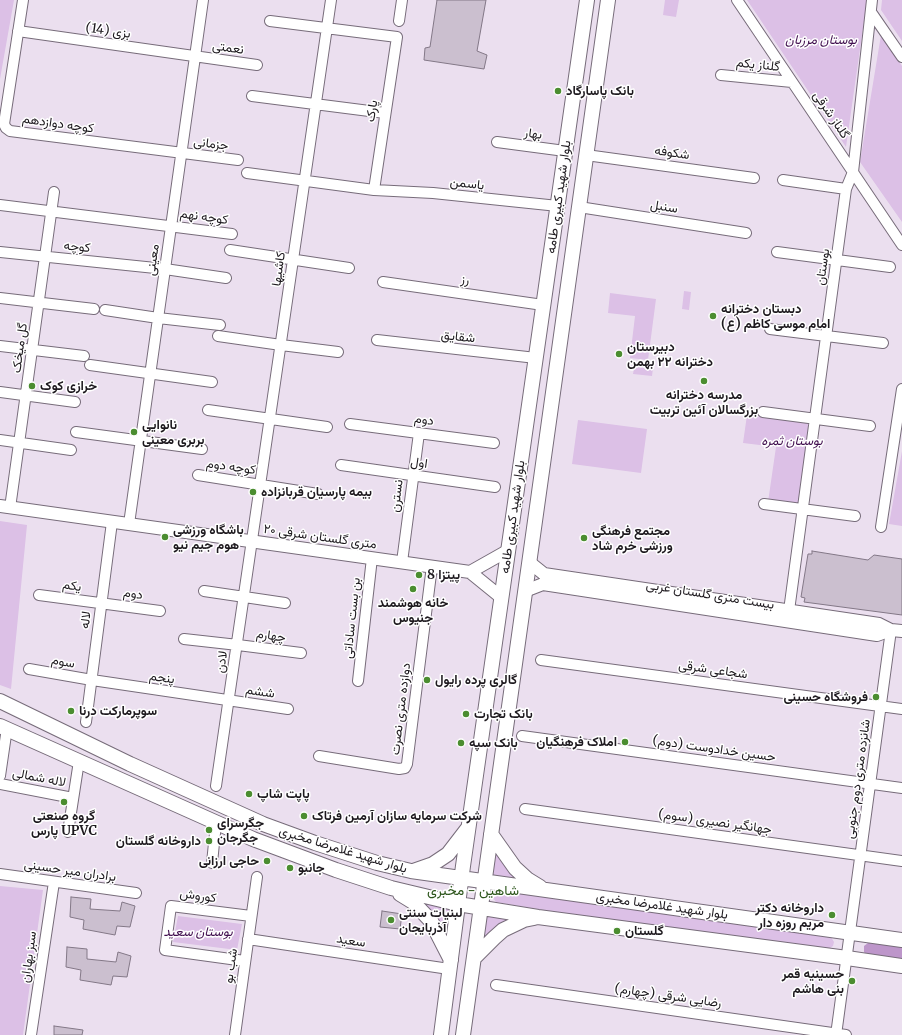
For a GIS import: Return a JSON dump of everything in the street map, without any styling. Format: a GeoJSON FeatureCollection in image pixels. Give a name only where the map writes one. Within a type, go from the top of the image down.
{"type":"FeatureCollection","features":[{"type":"Feature","properties":{"kind":"main road","name":"بلوار شهید کبیری طامه"},"geometry":{"type":"LineString","coordinates":[[441,1035],[469,826],[587,0]]}},
{"type":"Feature","properties":{"kind":"main road","name":"بلوار شهید کبیری طامه"},"geometry":{"type":"LineString","coordinates":[[463,1035],[608,0]]}},
{"type":"Feature","properties":{"kind":"main road","name":"بلوار شهید غلامرضا مخبری"},"geometry":{"type":"LineString","coordinates":[[0,701],[130,764],[263,824],[377,863],[411,871],[902,940]]}},
{"type":"Feature","properties":{"kind":"main road","name":"بلوار شهید غلامرضا مخبری"},"geometry":{"type":"LineString","coordinates":[[3,727],[253,839],[336,870],[391,888],[458,904],[538,918],[902,966]]}},
{"type":"Feature","properties":{"kind":"main road"},"geometry":{"type":"LineString","coordinates":[[411,871],[433,864],[448,854],[469,826]]}},
{"type":"Feature","properties":{"kind":"main road"},"geometry":{"type":"LineString","coordinates":[[491,834],[515,868],[526,879],[542,889]]}},
{"type":"Feature","properties":{"kind":"main road"},"geometry":{"type":"LineString","coordinates":[[391,888],[413,902],[431,921],[450,965]]}},
{"type":"Feature","properties":{"kind":"main road"},"geometry":{"type":"LineString","coordinates":[[474,958],[503,930],[524,920],[538,918]]}},
{"type":"Feature","properties":{"kind":"street","name":"کوچه دوازدهم"},"geometry":{"type":"LineString","coordinates":[[23,0],[3,106],[4,124],[6,128],[10,131],[182,154]]}},
{"type":"Feature","properties":{"kind":"street","name":"معینی"},"geometry":{"type":"LineString","coordinates":[[129,524],[203,0]]}},
{"type":"Feature","properties":{"kind":"street","name":"کاشیها"},"geometry":{"type":"LineString","coordinates":[[253,542],[331,0]]}},
{"type":"Feature","properties":{"kind":"street"},"geometry":{"type":"LineString","coordinates":[[399,21],[402,0]]}},
{"type":"Feature","properties":{"kind":"street","name":"گلناز شرقی"},"geometry":{"type":"LineString","coordinates":[[738,0],[902,245]]}},
{"type":"Feature","properties":{"kind":"street","name":"بوستان"},"geometry":{"type":"LineString","coordinates":[[788,616],[846,189],[853,172],[872,0]]}},
{"type":"Feature","properties":{"kind":"street"},"geometry":{"type":"LineString","coordinates":[[871,12],[902,56]]}},
{"type":"Feature","properties":{"kind":"street"},"geometry":{"type":"LineString","coordinates":[[270,21],[327,28]]}},
{"type":"Feature","properties":{"kind":"street","name":"پارک"},"geometry":{"type":"LineString","coordinates":[[327,28],[397,37],[374,190]]}},
{"type":"Feature","properties":{"kind":"street","name":"بزی (14)"},"geometry":{"type":"LineString","coordinates":[[18,31],[195,56]]}},
{"type":"Feature","properties":{"kind":"street","name":"نعمتی"},"geometry":{"type":"LineString","coordinates":[[195,56],[256,65]]}},
{"type":"Feature","properties":{"kind":"street","name":"گلناز یکم"},"geometry":{"type":"LineString","coordinates":[[721,75],[792,82]]}},
{"type":"Feature","properties":{"kind":"street"},"geometry":{"type":"LineString","coordinates":[[252,96],[385,113]]}},
{"type":"Feature","properties":{"kind":"street","name":"بهار"},"geometry":{"type":"LineString","coordinates":[[497,142],[565,151]]}},
{"type":"Feature","properties":{"kind":"street","name":"جزمانی"},"geometry":{"type":"LineString","coordinates":[[182,154],[238,160]]}},
{"type":"Feature","properties":{"kind":"street","name":"شکوفه"},"geometry":{"type":"LineString","coordinates":[[586,155],[754,178]]}},
{"type":"Feature","properties":{"kind":"street","name":"یاسمن"},"geometry":{"type":"LineString","coordinates":[[247,173],[374,190],[433,193],[558,206]]}},
{"type":"Feature","properties":{"kind":"street"},"geometry":{"type":"LineString","coordinates":[[783,180],[846,189]]}},
{"type":"Feature","properties":{"kind":"street","name":"گل میخک"},"geometry":{"type":"LineString","coordinates":[[5,507],[19,443],[54,192]]}},
{"type":"Feature","properties":{"kind":"street"},"geometry":{"type":"LineString","coordinates":[[0,205],[52,212]]}},
{"type":"Feature","properties":{"kind":"street","name":"سنبل"},"geometry":{"type":"LineString","coordinates":[[579,207],[746,233]]}},
{"type":"Feature","properties":{"kind":"street","name":"کوچه نهم"},"geometry":{"type":"LineString","coordinates":[[52,212],[232,234]]}},
{"type":"Feature","properties":{"kind":"street"},"geometry":{"type":"LineString","coordinates":[[230,250],[349,268]]}},
{"type":"Feature","properties":{"kind":"street","name":"کوچه"},"geometry":{"type":"LineString","coordinates":[[0,252],[165,269],[226,278]]}},
{"type":"Feature","properties":{"kind":"street"},"geometry":{"type":"LineString","coordinates":[[777,252],[890,267]]}},
{"type":"Feature","properties":{"kind":"street","name":"رز"},"geometry":{"type":"LineString","coordinates":[[383,282],[543,305]]}},
{"type":"Feature","properties":{"kind":"street"},"geometry":{"type":"LineString","coordinates":[[0,298],[94,309]]}},
{"type":"Feature","properties":{"kind":"street"},"geometry":{"type":"LineString","coordinates":[[105,310],[220,325]]}},
{"type":"Feature","properties":{"kind":"street"},"geometry":{"type":"LineString","coordinates":[[770,329],[883,343]]}},
{"type":"Feature","properties":{"kind":"street"},"geometry":{"type":"LineString","coordinates":[[218,336],[338,352]]}},
{"type":"Feature","properties":{"kind":"street","name":"شقایق"},"geometry":{"type":"LineString","coordinates":[[377,340],[536,358]]}},
{"type":"Feature","properties":{"kind":"street"},"geometry":{"type":"LineString","coordinates":[[0,346],[84,356]]}},
{"type":"Feature","properties":{"kind":"street"},"geometry":{"type":"LineString","coordinates":[[90,366],[212,382]]}},
{"type":"Feature","properties":{"kind":"street"},"geometry":{"type":"LineString","coordinates":[[881,526],[902,389]]}},
{"type":"Feature","properties":{"kind":"street"},"geometry":{"type":"LineString","coordinates":[[0,392],[75,402]]}},
{"type":"Feature","properties":{"kind":"street"},"geometry":{"type":"LineString","coordinates":[[208,410],[327,427]]}},
{"type":"Feature","properties":{"kind":"street"},"geometry":{"type":"LineString","coordinates":[[763,412],[870,426]]}},
{"type":"Feature","properties":{"kind":"street","name":"دوم"},"geometry":{"type":"LineString","coordinates":[[350,424],[494,443]]}},
{"type":"Feature","properties":{"kind":"street"},"geometry":{"type":"LineString","coordinates":[[76,432],[202,449]]}},
{"type":"Feature","properties":{"kind":"street","name":"نسترن"},"geometry":{"type":"LineString","coordinates":[[402,562],[419,433]]}},
{"type":"Feature","properties":{"kind":"street"},"geometry":{"type":"LineString","coordinates":[[0,440],[71,450]]}},
{"type":"Feature","properties":{"kind":"street","name":"اول"},"geometry":{"type":"LineString","coordinates":[[341,464],[495,487]]}},
{"type":"Feature","properties":{"kind":"street","name":"کوچه دوم"},"geometry":{"type":"LineString","coordinates":[[198,476],[318,494]]}},
{"type":"Feature","properties":{"kind":"street"},"geometry":{"type":"LineString","coordinates":[[764,504],[855,516]]}},
{"type":"Feature","properties":{"kind":"street","name":"۲۰ متری گلستان شرقی"},"geometry":{"type":"LineString","coordinates":[[5,507],[470,572]]}},
{"type":"Feature","properties":{"kind":"street","name":"لاله"},"geometry":{"type":"LineString","coordinates":[[86,722],[112,522]]}},
{"type":"Feature","properties":{"kind":"street","name":"لادن"},"geometry":{"type":"LineString","coordinates":[[216,786],[253,542]]}},
{"type":"Feature","properties":{"kind":"street"},"geometry":{"type":"LineString","coordinates":[[502,598],[470,572],[508,550]]}},
{"type":"Feature","properties":{"kind":"street","name":"بن بست ساداتی"},"geometry":{"type":"LineString","coordinates":[[358,681],[372,558]]}},
{"type":"Feature","properties":{"kind":"street","name":"بیست متری گلستان غربی"},"geometry":{"type":"LineString","coordinates":[[529,562],[544,574],[788,616]]}},
{"type":"Feature","properties":{"kind":"street","name":"دوازده متری نصرت"},"geometry":{"type":"LineString","coordinates":[[319,756],[399,769],[405,768],[407,764],[432,566]]}},
{"type":"Feature","properties":{"kind":"street","name":"بیست متری گلستان غربی"},"geometry":{"type":"LineString","coordinates":[[525,591],[543,584],[788,616],[879,624],[897,631]]}},
{"type":"Feature","properties":{"kind":"street"},"geometry":{"type":"LineString","coordinates":[[204,591],[285,603]]}},
{"type":"Feature","properties":{"kind":"street","name":"یکم"},"geometry":{"type":"LineString","coordinates":[[39,595],[102,603]]}},
{"type":"Feature","properties":{"kind":"street","name":"دوم"},"geometry":{"type":"LineString","coordinates":[[102,603],[160,611]]}},
{"type":"Feature","properties":{"kind":"street","name":"شانزده متری دوم جنوبی"},"geometry":{"type":"LineString","coordinates":[[839,1035],[850,932],[881,706],[897,631]]}},
{"type":"Feature","properties":{"kind":"street"},"geometry":{"type":"LineString","coordinates":[[184,640],[238,645]]}},
{"type":"Feature","properties":{"kind":"street","name":"چهارم"},"geometry":{"type":"LineString","coordinates":[[238,645],[301,653]]}},
{"type":"Feature","properties":{"kind":"street","name":"شجاعی شرقی"},"geometry":{"type":"LineString","coordinates":[[541,660],[902,709]]}},
{"type":"Feature","properties":{"kind":"street","name":"سوم"},"geometry":{"type":"LineString","coordinates":[[29,669],[92,680]]}},
{"type":"Feature","properties":{"kind":"street","name":"پنجم"},"geometry":{"type":"LineString","coordinates":[[92,680],[229,700]]}},
{"type":"Feature","properties":{"kind":"street","name":"ششم"},"geometry":{"type":"LineString","coordinates":[[229,700],[288,709]]}},
{"type":"Feature","properties":{"kind":"street"},"geometry":{"type":"LineString","coordinates":[[0,776],[3,727]]}},
{"type":"Feature","properties":{"kind":"street","name":"حسین خدادوست (دوم)"},"geometry":{"type":"LineString","coordinates":[[522,736],[902,788]]}},
{"type":"Feature","properties":{"kind":"street","name":"لاله شمالی"},"geometry":{"type":"LineString","coordinates":[[68,832],[79,761]]}},
{"type":"Feature","properties":{"kind":"street","name":"لاله شمالی"},"geometry":{"type":"LineString","coordinates":[[0,784],[73,798]]}},
{"type":"Feature","properties":{"kind":"street","name":"جهانگیر نصیری (سوم)"},"geometry":{"type":"LineString","coordinates":[[525,809],[902,860]]}},
{"type":"Feature","properties":{"kind":"street"},"geometry":{"type":"LineString","coordinates":[[212,863],[216,823]]}},
{"type":"Feature","properties":{"kind":"street","name":"برادران میر حسینی"},"geometry":{"type":"LineString","coordinates":[[0,874],[136,893]]}},
{"type":"Feature","properties":{"kind":"street","name":"شب بو"},"geometry":{"type":"LineString","coordinates":[[235,1035],[257,877]]}},
{"type":"Feature","properties":{"kind":"street","name":"سبز بهاران"},"geometry":{"type":"LineString","coordinates":[[31,1035],[54,882]]}},
{"type":"Feature","properties":{"kind":"street","name":"کوروش"},"geometry":{"type":"LineString","coordinates":[[245,961],[165,950],[171,906],[251,916]]}},
{"type":"Feature","properties":{"kind":"street","name":"سعید"},"geometry":{"type":"LineString","coordinates":[[248,939],[450,965]]}},
{"type":"Feature","properties":{"kind":"street","name":"رضایی شرقی (چهارم)"},"geometry":{"type":"LineString","coordinates":[[496,985],[839,1035]]}},
{"type":"Feature","properties":{"kind":"green space"},"geometry":{"type":"Polygon","coordinates":[[[0,0],[14,0],[0,79],[0,0]]]}},
{"type":"Feature","properties":{"kind":"green space"},"geometry":{"type":"Polygon","coordinates":[[[665,0],[679,0],[676,17],[663,15],[665,0]]]}},
{"type":"Feature","properties":{"kind":"green space","name":"بوستان مرزبان"},"geometry":{"type":"Polygon","coordinates":[[[747,0],[867,0],[846,147],[747,0]]]}},
{"type":"Feature","properties":{"kind":"green space"},"geometry":{"type":"Polygon","coordinates":[[[882,0],[902,0],[902,41],[881,10],[882,0]]]}},
{"type":"Feature","properties":{"kind":"green space"},"geometry":{"type":"Polygon","coordinates":[[[881,35],[902,66],[902,222],[860,162],[881,35]]]}},
{"type":"Feature","properties":{"kind":"green space"},"geometry":{"type":"Polygon","coordinates":[[[684,291],[691,292],[689,310],[682,309],[684,291]]]}},
{"type":"Feature","properties":{"kind":"green space"},"geometry":{"type":"Polygon","coordinates":[[[610,293],[656,299],[648,360],[630,358],[635,316],[608,313],[610,293]]]}},
{"type":"Feature","properties":{"kind":"green space"},"geometry":{"type":"Polygon","coordinates":[[[631,365],[653,368],[652,376],[633,374],[634,368],[631,368],[631,365]]]}},
{"type":"Feature","properties":{"kind":"green space","name":"بوستان ثمره"},"geometry":{"type":"Polygon","coordinates":[[[747,415],[812,424],[801,506],[768,502],[776,447],[743,443],[747,415]]]}},
{"type":"Feature","properties":{"kind":"green space"},"geometry":{"type":"Polygon","coordinates":[[[578,420],[647,429],[641,473],[572,464],[578,420]]]}},
{"type":"Feature","properties":{"kind":"green space"},"geometry":{"type":"Polygon","coordinates":[[[902,451],[902,526],[889,524],[902,451]]]}},
{"type":"Feature","properties":{"kind":"green space"},"geometry":{"type":"Polygon","coordinates":[[[0,521],[27,525],[11,689],[0,685],[0,521]]]}},
{"type":"Feature","properties":{"kind":"green space"},"geometry":{"type":"Polygon","coordinates":[[[496,845],[525,880],[493,875],[496,845]]]}},
{"type":"Feature","properties":{"kind":"green space"},"geometry":{"type":"Polygon","coordinates":[[[0,886],[43,890],[23,1035],[0,1035],[0,886]]]}},
{"type":"Feature","properties":{"kind":"green space"},"geometry":{"type":"Polygon","coordinates":[[[498,890],[825,935],[831,937],[834,942],[833,946],[830,948],[822,950],[549,911],[496,902],[493,898],[493,892],[498,890]]]}},
{"type":"Feature","properties":{"kind":"green space"},"geometry":{"type":"Polygon","coordinates":[[[420,902],[449,907],[447,943],[420,902]]]}},
{"type":"Feature","properties":{"kind":"green space","name":"بوستان سعید"},"geometry":{"type":"Polygon","coordinates":[[[178,916],[242,924],[237,950],[173,942],[178,916]]]}},
{"type":"Feature","properties":{"kind":"green space"},"geometry":{"type":"Polygon","coordinates":[[[487,916],[516,920],[483,945],[487,916]]]}},
{"type":"Feature","properties":{"kind":"shaded area"},"geometry":{"type":"Polygon","coordinates":[[[874,941],[902,946],[902,962],[867,956],[864,952],[864,946],[874,941]]]}},
{"type":"Feature","properties":{"kind":"building"},"geometry":{"type":"Polygon","coordinates":[[[437,0],[486,0],[477,51],[487,55],[484,69],[424,60],[425,48],[430,47],[437,0]]]}},
{"type":"Feature","properties":{"kind":"building"},"geometry":{"type":"Polygon","coordinates":[[[812,551],[868,560],[874,555],[902,559],[902,615],[804,602],[805,598],[801,597],[808,554],[812,554],[812,551]]]}},
{"type":"Feature","properties":{"kind":"building"},"geometry":{"type":"Polygon","coordinates":[[[71,897],[91,899],[90,909],[120,911],[122,902],[135,906],[130,927],[117,926],[115,935],[83,929],[84,920],[70,917],[71,897]]]}},
{"type":"Feature","properties":{"kind":"building","name":"لبنیات سنتی آذربایجان"},"geometry":{"type":"Polygon","coordinates":[[[382,911],[402,914],[400,929],[380,927],[382,911]]]}},
{"type":"Feature","properties":{"kind":"building"},"geometry":{"type":"Polygon","coordinates":[[[67,947],[87,949],[87,959],[116,962],[118,952],[131,956],[127,977],[113,976],[111,985],[80,980],[81,970],[66,967],[67,947]]]}},
{"type":"Feature","properties":{"kind":"building"},"geometry":{"type":"Polygon","coordinates":[[[54,1026],[83,1030],[82,1035],[54,1035],[54,1026]]]}},
{"type":"Feature","properties":{"kind":"place","name":"بانک پاسارگاد"},"geometry":{"type":"Point","coordinates":[558,91]}},
{"type":"Feature","properties":{"kind":"place","name":"دبستان دخترانه امام موسی کاظم (ع)"},"geometry":{"type":"Point","coordinates":[713,316]}},
{"type":"Feature","properties":{"kind":"place","name":"دبیرستان دخترانه ۲۲ بهمن"},"geometry":{"type":"Point","coordinates":[619,354]}},
{"type":"Feature","properties":{"kind":"place","name":"مدرسه دخترانه بزرگسالان آئین تربیت"},"geometry":{"type":"Point","coordinates":[704,381]}},
{"type":"Feature","properties":{"kind":"place","name":"خرازی کوک"},"geometry":{"type":"Point","coordinates":[32,386]}},
{"type":"Feature","properties":{"kind":"place","name":"نانوایی بربری معینی"},"geometry":{"type":"Point","coordinates":[134,432]}},
{"type":"Feature","properties":{"kind":"place","name":"بیمه پارسیان قربانزاده"},"geometry":{"type":"Point","coordinates":[253,492]}},
{"type":"Feature","properties":{"kind":"place","name":"باشگاه ورزشی هوم جیم نیو"},"geometry":{"type":"Point","coordinates":[165,537]}},
{"type":"Feature","properties":{"kind":"place","name":"مجتمع فرهنگی ورزشی خرم شاد"},"geometry":{"type":"Point","coordinates":[584,538]}},
{"type":"Feature","properties":{"kind":"place","name":"پیتزا 8"},"geometry":{"type":"Point","coordinates":[419,575]}},
{"type":"Feature","properties":{"kind":"place","name":"خانه هوشمند جنیوس"},"geometry":{"type":"Point","coordinates":[413,589]}},
{"type":"Feature","properties":{"kind":"place","name":"گالری پرده رایول"},"geometry":{"type":"Point","coordinates":[427,680]}},
{"type":"Feature","properties":{"kind":"place","name":"فروشگاه حسینی"},"geometry":{"type":"Point","coordinates":[876,697]}},
{"type":"Feature","properties":{"kind":"place","name":"سوپرمارکت درنا"},"geometry":{"type":"Point","coordinates":[71,711]}},
{"type":"Feature","properties":{"kind":"place","name":"بانک تجارت"},"geometry":{"type":"Point","coordinates":[466,714]}},
{"type":"Feature","properties":{"kind":"place","name":"املاک فرهنگیان"},"geometry":{"type":"Point","coordinates":[625,742]}},
{"type":"Feature","properties":{"kind":"place","name":"بانک سپه"},"geometry":{"type":"Point","coordinates":[461,743]}},
{"type":"Feature","properties":{"kind":"place","name":"پاپت شاپ"},"geometry":{"type":"Point","coordinates":[249,794]}},
{"type":"Feature","properties":{"kind":"place","name":"گروه صنعتی پارس UPVC"},"geometry":{"type":"Point","coordinates":[64,802]}},
{"type":"Feature","properties":{"kind":"place","name":"شرکت سرمایه سازان آرمین فرتاک"},"geometry":{"type":"Point","coordinates":[304,816]}},
{"type":"Feature","properties":{"kind":"place","name":"جگرسرای جگرجان"},"geometry":{"type":"Point","coordinates":[209,830]}},
{"type":"Feature","properties":{"kind":"place","name":"داروخانه گلستان"},"geometry":{"type":"Point","coordinates":[209,841]}},
{"type":"Feature","properties":{"kind":"place","name":"حاجی ارزانی"},"geometry":{"type":"Point","coordinates":[267,861]}},
{"type":"Feature","properties":{"kind":"place","name":"جانبو"},"geometry":{"type":"Point","coordinates":[290,868]}},
{"type":"Feature","properties":{"kind":"place","name":"داروخانه دکتر مریم روزه دار"},"geometry":{"type":"Point","coordinates":[832,915]}},
{"type":"Feature","properties":{"kind":"place","name":"لبنیات سنتی آذربایجان"},"geometry":{"type":"Point","coordinates":[391,920]}},
{"type":"Feature","properties":{"kind":"place","name":"گلستان"},"geometry":{"type":"Point","coordinates":[617,931]}},
{"type":"Feature","properties":{"kind":"place","name":"حسینیه قمر بنی هاشم"},"geometry":{"type":"Point","coordinates":[852,981]}},
{"type":"Feature","properties":{"kind":"district","name":"شاهین - مخبری"},"geometry":{"type":"Point","coordinates":[473,891]}}]}
